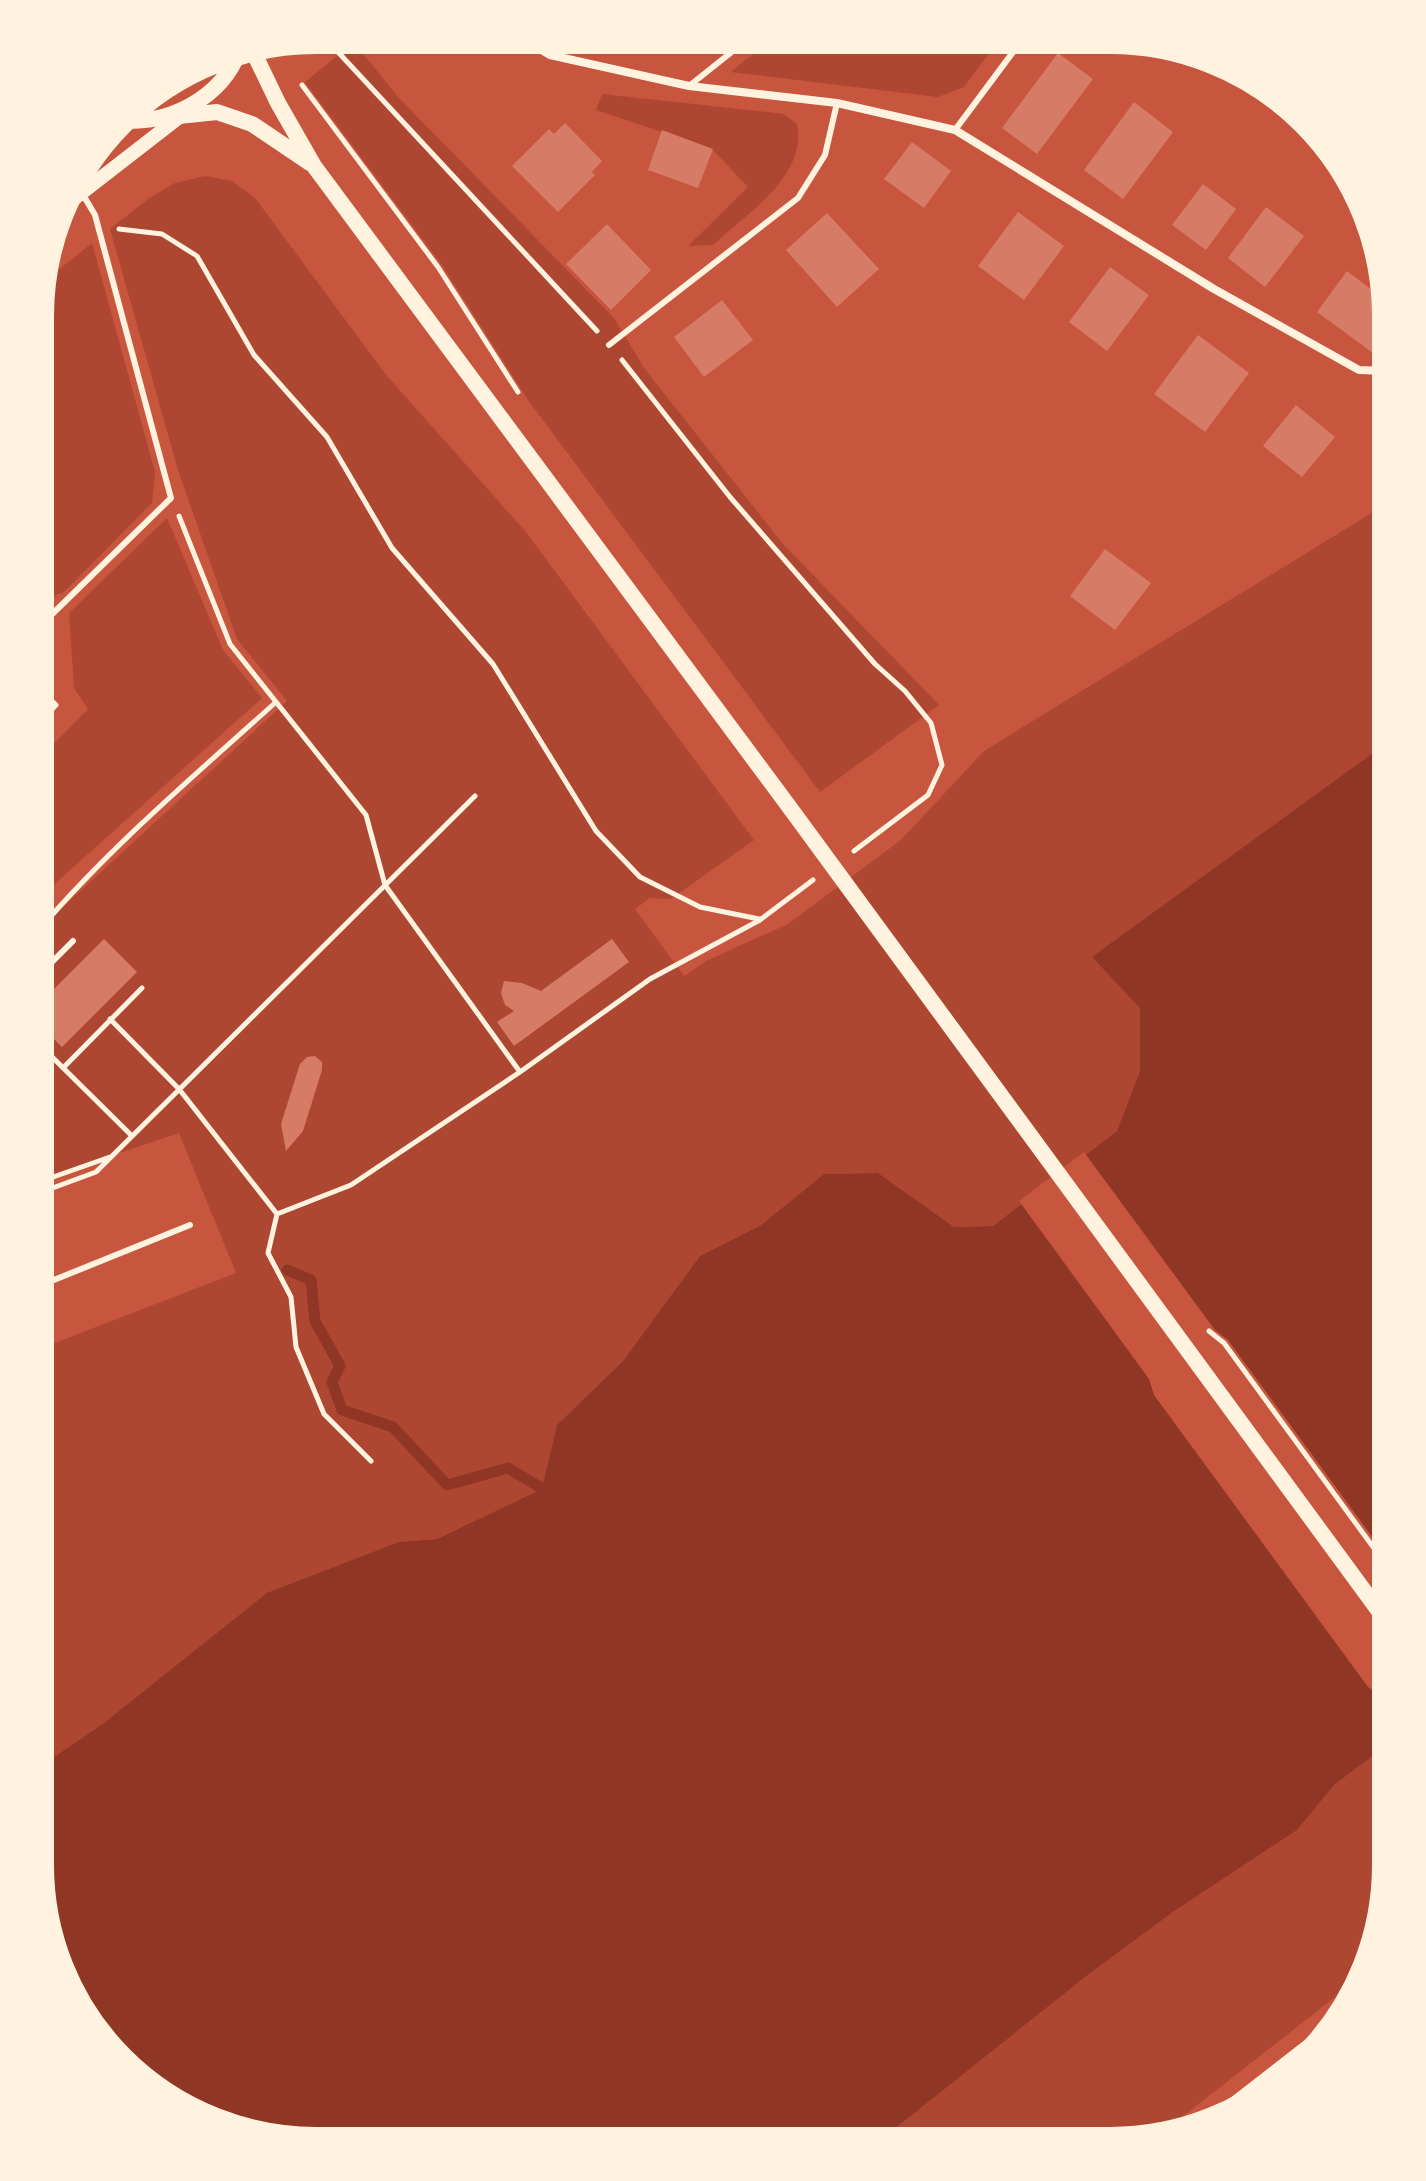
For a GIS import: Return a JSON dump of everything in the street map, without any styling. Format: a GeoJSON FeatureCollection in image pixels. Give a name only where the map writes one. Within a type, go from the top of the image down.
{"type":"FeatureCollection","features":[{"type":"Feature","properties":{"kind":"main road"},"geometry":{"type":"LineString","coordinates":[[257,59],[314,166],[1373,1603]]}},
{"type":"Feature","properties":{"kind":"main road"},"geometry":{"type":"LineString","coordinates":[[160,118],[183,110],[205,96],[229,67]]}},
{"type":"Feature","properties":{"kind":"main road"},"geometry":{"type":"LineString","coordinates":[[141,119],[217,112],[252,124],[314,166]]}},
{"type":"Feature","properties":{"kind":"street"},"geometry":{"type":"LineString","coordinates":[[545,52],[689,86],[837,103],[955,130],[1227,297],[1359,370],[1374,371]]}},
{"type":"Feature","properties":{"kind":"street"},"geometry":{"type":"LineString","coordinates":[[86,189],[205,96]]}},
{"type":"Feature","properties":{"kind":"street"},"geometry":{"type":"LineString","coordinates":[[1242,2094],[1299,2049]]}},
{"type":"Feature","properties":{"kind":"lane"},"geometry":{"type":"LineString","coordinates":[[689,86],[732,52]]}},
{"type":"Feature","properties":{"kind":"lane"},"geometry":{"type":"LineString","coordinates":[[955,130],[1013,52]]}},
{"type":"Feature","properties":{"kind":"lane"},"geometry":{"type":"LineString","coordinates":[[609,345],[798,198],[825,155],[837,103]]}},
{"type":"Feature","properties":{"kind":"lane"},"geometry":{"type":"LineString","coordinates":[[52,614],[171,498],[86,189]]}},
{"type":"Feature","properties":{"kind":"lane"},"geometry":{"type":"LineString","coordinates":[[52,962],[73,941]]}},
{"type":"Feature","properties":{"kind":"lane"},"geometry":{"type":"LineString","coordinates":[[52,1281],[190,1225]]}},
{"type":"Feature","properties":{"kind":"path"},"geometry":{"type":"LineString","coordinates":[[338,52],[609,345],[730,497],[875,664],[905,691],[931,723],[942,765],[928,795],[844,858]]}},
{"type":"Feature","properties":{"kind":"path"},"geometry":{"type":"LineString","coordinates":[[302,85],[438,267],[524,403]]}},
{"type":"Feature","properties":{"kind":"path"},"geometry":{"type":"LineString","coordinates":[[98,227],[162,234],[197,256],[254,355],[327,437],[392,548],[493,664],[596,831],[640,877],[700,907],[760,920]]}},
{"type":"Feature","properties":{"kind":"path"},"geometry":{"type":"LineString","coordinates":[[171,498],[230,644],[366,815],[385,885],[520,1072]]}},
{"type":"Feature","properties":{"kind":"path"},"geometry":{"type":"LineString","coordinates":[[52,915],[134,833],[276,702]]}},
{"type":"Feature","properties":{"kind":"path"},"geometry":{"type":"LineString","coordinates":[[52,1188],[96,1172],[475,796]]}},
{"type":"Feature","properties":{"kind":"path"},"geometry":{"type":"LineString","coordinates":[[853,846],[863,859]]}},
{"type":"Feature","properties":{"kind":"path"},"geometry":{"type":"LineString","coordinates":[[277,1214],[351,1185],[520,1072],[650,979],[760,920],[820,875]]}},
{"type":"Feature","properties":{"kind":"path"},"geometry":{"type":"LineString","coordinates":[[63,1068],[142,988]]}},
{"type":"Feature","properties":{"kind":"path"},"geometry":{"type":"LineString","coordinates":[[110,1019],[179,1089],[277,1214]]}},
{"type":"Feature","properties":{"kind":"path"},"geometry":{"type":"LineString","coordinates":[[52,1057],[132,1136]]}},
{"type":"Feature","properties":{"kind":"path"},"geometry":{"type":"LineString","coordinates":[[52,1177],[111,1157]]}},
{"type":"Feature","properties":{"kind":"path"},"geometry":{"type":"LineString","coordinates":[[277,1214],[268,1253],[291,1297],[296,1347],[324,1414],[371,1461]]}},
{"type":"Feature","properties":{"kind":"path"},"geometry":{"type":"LineString","coordinates":[[1202,1321],[1224,1343],[1373,1547]]}},
{"type":"Feature","properties":{"kind":"shaded area"},"geometry":{"type":"Polygon","coordinates":[[[342,52],[362,52],[398,97],[614,318],[644,368],[783,544],[939,705],[820,792],[528,400],[442,265],[305,82],[342,52]]]}},
{"type":"Feature","properties":{"kind":"shaded area"},"geometry":{"type":"Polygon","coordinates":[[[755,52],[990,52],[964,87],[938,97],[731,72],[755,52]]]}},
{"type":"Feature","properties":{"kind":"shaded area"},"geometry":{"type":"Polygon","coordinates":[[[602,94],[784,114],[797,124],[798,143],[793,161],[772,192],[713,245],[688,246],[748,187],[712,149],[596,110],[602,94]]]}},
{"type":"Feature","properties":{"kind":"shaded area"},"geometry":{"type":"Polygon","coordinates":[[[205,176],[232,181],[255,198],[387,376],[526,532],[754,840],[671,899],[650,898],[635,909],[684,976],[706,961],[788,924],[901,840],[984,751],[1374,512],[1374,752],[1093,957],[1140,1008],[1140,1071],[1117,1131],[993,1226],[954,1227],[878,1173],[824,1174],[761,1225],[700,1256],[623,1361],[557,1425],[543,1489],[437,1539],[399,1542],[104,1723],[52,1758],[52,1344],[236,1273],[179,1133],[52,1176],[52,917],[287,701],[237,639],[178,470],[110,229],[148,199],[175,183],[205,176]]]}},
{"type":"Feature","properties":{"kind":"shaded area"},"geometry":{"type":"Polygon","coordinates":[[[92,243],[155,472],[152,503],[64,592],[52,596],[52,316],[56,272],[92,243]]]}},
{"type":"Feature","properties":{"kind":"shaded area"},"geometry":{"type":"Polygon","coordinates":[[[167,518],[223,650],[262,698],[52,886],[52,746],[88,709],[74,688],[69,613],[167,518]]]}},
{"type":"Feature","properties":{"kind":"shaded area"},"geometry":{"type":"Polygon","coordinates":[[[1374,752],[1373,1756],[1334,1785],[1297,1830],[1173,1912],[1089,1974],[894,2129],[282,2127],[215,2109],[184,2094],[129,2052],[87,1997],[61,1933],[54,1899],[52,1865],[52,1758],[104,1723],[267,1593],[399,1542],[437,1539],[542,1489],[557,1425],[623,1361],[700,1256],[761,1225],[824,1174],[878,1173],[954,1227],[993,1226],[1117,1131],[1140,1071],[1140,1008],[1092,957],[1374,752]]]}},
{"type":"Feature","properties":{"kind":"shaded area"},"geometry":{"type":"Polygon","coordinates":[[[1373,1756],[1373,1882],[1369,1916],[1347,1982],[1340,1993],[1179,2119],[1110,2129],[894,2129],[1089,1974],[1173,1912],[1297,1830],[1334,1785],[1373,1756]]]}},
{"type":"Feature","properties":{"kind":"pier"},"geometry":{"type":"Polygon","coordinates":[[[1084,1152],[1215,1330],[1228,1340],[1373,1538],[1373,1691],[1154,1395],[1149,1379],[1019,1201],[1084,1152]]]}},
{"type":"Feature","properties":{"kind":"building"},"geometry":{"type":"Polygon","coordinates":[[[1058,53],[1093,79],[1037,154],[1002,128],[1058,53]]]}},
{"type":"Feature","properties":{"kind":"building"},"geometry":{"type":"Polygon","coordinates":[[[1134,102],[1173,132],[1123,199],[1084,170],[1134,102]]]}},
{"type":"Feature","properties":{"kind":"building"},"geometry":{"type":"Polygon","coordinates":[[[565,123],[602,161],[592,172],[595,175],[558,212],[512,166],[549,129],[554,134],[565,123]]]}},
{"type":"Feature","properties":{"kind":"building"},"geometry":{"type":"Polygon","coordinates":[[[662,130],[713,149],[698,188],[648,170],[662,130]]]}},
{"type":"Feature","properties":{"kind":"building"},"geometry":{"type":"Polygon","coordinates":[[[912,142],[951,171],[924,208],[884,179],[912,142]]]}},
{"type":"Feature","properties":{"kind":"building"},"geometry":{"type":"Polygon","coordinates":[[[1203,184],[1236,209],[1206,250],[1172,225],[1203,184]]]}},
{"type":"Feature","properties":{"kind":"building"},"geometry":{"type":"Polygon","coordinates":[[[1266,207],[1304,236],[1265,287],[1228,258],[1266,207]]]}},
{"type":"Feature","properties":{"kind":"building"},"geometry":{"type":"Polygon","coordinates":[[[1018,212],[1064,246],[1024,300],[978,266],[1018,212]]]}},
{"type":"Feature","properties":{"kind":"building"},"geometry":{"type":"Polygon","coordinates":[[[827,213],[879,269],[837,307],[786,250],[827,213]]]}},
{"type":"Feature","properties":{"kind":"building"},"geometry":{"type":"Polygon","coordinates":[[[607,224],[651,270],[611,310],[566,264],[607,224]]]}},
{"type":"Feature","properties":{"kind":"building"},"geometry":{"type":"Polygon","coordinates":[[[1110,267],[1149,295],[1107,351],[1069,322],[1110,267]]]}},
{"type":"Feature","properties":{"kind":"building"},"geometry":{"type":"Polygon","coordinates":[[[1347,271],[1372,290],[1374,352],[1373,353],[1317,312],[1347,271]]]}},
{"type":"Feature","properties":{"kind":"building"},"geometry":{"type":"Polygon","coordinates":[[[722,300],[753,340],[704,377],[674,337],[722,300]]]}},
{"type":"Feature","properties":{"kind":"building"},"geometry":{"type":"Polygon","coordinates":[[[1198,335],[1249,373],[1205,432],[1154,394],[1198,335]]]}},
{"type":"Feature","properties":{"kind":"building"},"geometry":{"type":"Polygon","coordinates":[[[1296,405],[1335,437],[1302,477],[1263,446],[1296,405]]]}},
{"type":"Feature","properties":{"kind":"building"},"geometry":{"type":"Polygon","coordinates":[[[1105,549],[1151,583],[1115,630],[1070,596],[1105,549]]]}},
{"type":"Feature","properties":{"kind":"building"},"geometry":{"type":"Polygon","coordinates":[[[104,939],[137,972],[62,1047],[52,1037],[52,991],[104,939]]]}},
{"type":"Feature","properties":{"kind":"building"},"geometry":{"type":"Polygon","coordinates":[[[612,939],[629,962],[514,1046],[497,1022],[514,1011],[505,1005],[501,993],[504,981],[522,983],[541,991],[612,939]]]}},
{"type":"Feature","properties":{"kind":"building"},"geometry":{"type":"Polygon","coordinates":[[[315,1056],[322,1062],[322,1070],[303,1131],[286,1151],[281,1124],[300,1064],[307,1057],[315,1056]]]}},
{"type":"Feature","properties":{"kind":"waterway"},"geometry":{"type":"LineString","coordinates":[[287,1270],[311,1280],[315,1321],[340,1366],[332,1382],[342,1410],[393,1427],[447,1485],[508,1468],[543,1489],[545,1501]]}}]}
